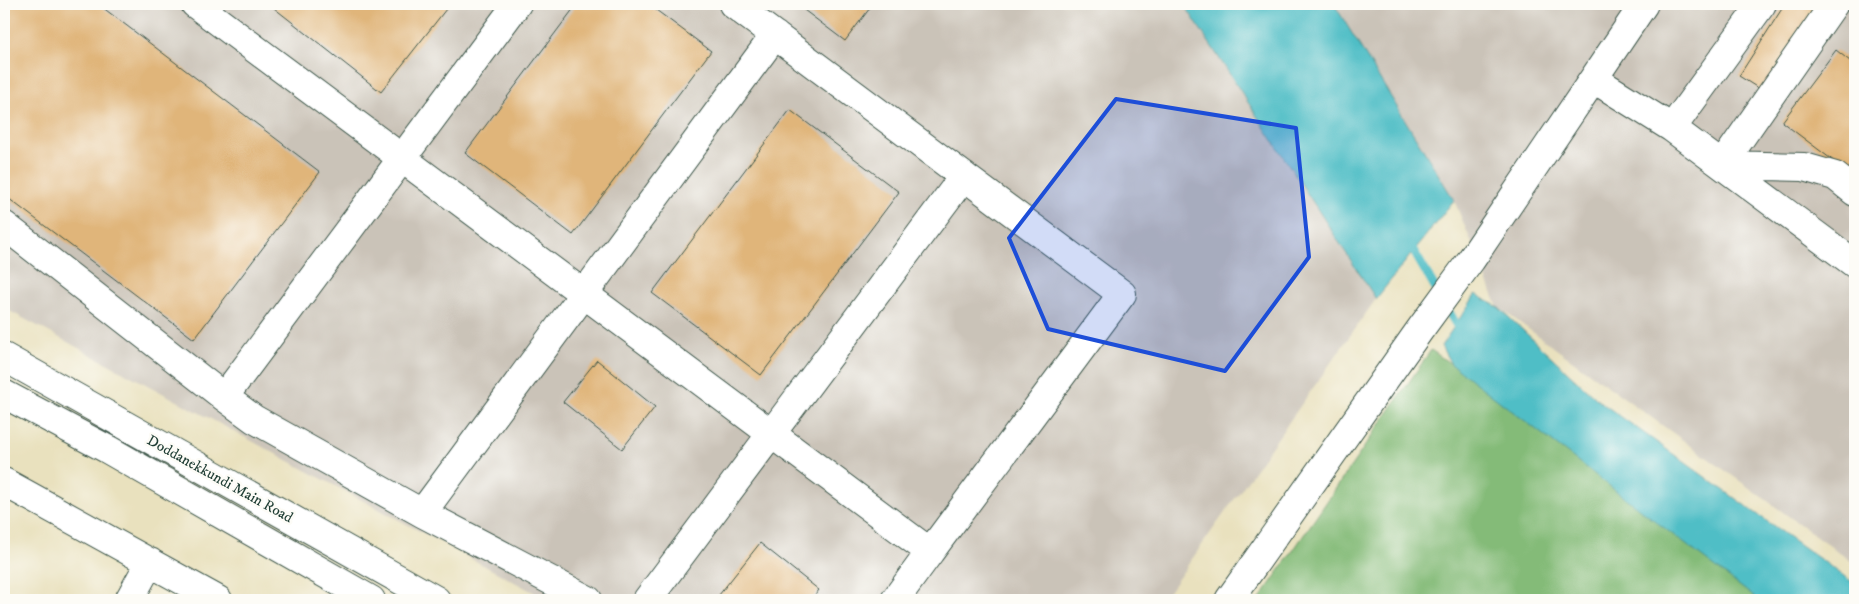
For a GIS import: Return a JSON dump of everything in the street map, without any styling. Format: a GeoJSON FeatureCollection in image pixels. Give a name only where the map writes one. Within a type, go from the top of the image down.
{"type":"FeatureCollection","features":[{"type":"Feature","properties":{"kind":"street"},"geometry":{"type":"LineString","coordinates":[[195,4],[930,552]]}},
{"type":"Feature","properties":{"kind":"street"},"geometry":{"type":"LineString","coordinates":[[224,397],[517,4]]}},
{"type":"Feature","properties":{"kind":"street"},"geometry":{"type":"LineString","coordinates":[[733,4],[1122,294],[895,600]]}},
{"type":"Feature","properties":{"kind":"street"},"geometry":{"type":"LineString","coordinates":[[1229,600],[1471,260],[1644,4]]}},
{"type":"Feature","properties":{"kind":"street"},"geometry":{"type":"LineString","coordinates":[[1672,128],[1762,4]]}},
{"type":"Feature","properties":{"kind":"street"},"geometry":{"type":"LineString","coordinates":[[1722,165],[1834,4]]}},
{"type":"Feature","properties":{"kind":"street"},"geometry":{"type":"LineString","coordinates":[[422,513],[775,35]]}},
{"type":"Feature","properties":{"kind":"street"},"geometry":{"type":"LineString","coordinates":[[1594,79],[1672,128],[1855,264]]}},
{"type":"Feature","properties":{"kind":"street"},"geometry":{"type":"LineString","coordinates":[[1722,165],[1804,167],[1836,176],[1855,192]]}},
{"type":"Feature","properties":{"kind":"street"},"geometry":{"type":"LineString","coordinates":[[647,600],[964,176]]}},
{"type":"Feature","properties":{"kind":"street"},"geometry":{"type":"LineString","coordinates":[[4,225],[254,419],[422,513],[588,600]]}},
{"type":"Feature","properties":{"kind":"street","name":"Doddanekkundi Main Road"},"geometry":{"type":"LineString","coordinates":[[4,357],[436,600]]}},
{"type":"Feature","properties":{"kind":"street","name":"Doddanekkundi Main Road"},"geometry":{"type":"LineString","coordinates":[[4,394],[107,449],[371,600]]}},
{"type":"Feature","properties":{"kind":"street"},"geometry":{"type":"LineString","coordinates":[[4,482],[218,600]]}},
{"type":"Feature","properties":{"kind":"street"},"geometry":{"type":"LineString","coordinates":[[129,600],[150,562]]}},
{"type":"Feature","properties":{"kind":"highlighted area"},"geometry":{"type":"Polygon","coordinates":[[[1116,99],[1296,128],[1309,257],[1225,371],[1048,329],[1009,238],[1116,99]]]}},
{"type":"Feature","properties":{"kind":"shaded area"},"geometry":{"type":"Polygon","coordinates":[[[4,4],[1184,4],[1376,299],[1163,600],[548,600],[4,308],[4,4]]]}},
{"type":"Feature","properties":{"kind":"shaded area"},"geometry":{"type":"Polygon","coordinates":[[[1334,4],[1855,4],[1855,564],[1498,307],[1454,200],[1334,4]]]}},
{"type":"Feature","properties":{"kind":"green space"},"geometry":{"type":"Polygon","coordinates":[[[1431,350],[1451,364],[1783,600],[1259,600],[1431,350]]]}},
{"type":"Feature","properties":{"kind":"water"},"geometry":{"type":"Polygon","coordinates":[[[1184,4],[1334,4],[1454,200],[1376,299],[1184,4]]]}},
{"type":"Feature","properties":{"kind":"water"},"geometry":{"type":"Polygon","coordinates":[[[1476,294],[1498,307],[1599,401],[1855,584],[1855,600],[1758,600],[1451,364],[1441,346],[1476,294]]]}},
{"type":"Feature","properties":{"kind":"building"},"geometry":{"type":"Polygon","coordinates":[[[4,4],[98,4],[320,172],[194,339],[4,195],[4,4]]]}},
{"type":"Feature","properties":{"kind":"building"},"geometry":{"type":"Polygon","coordinates":[[[278,4],[450,4],[381,92],[274,8],[278,4]]]}},
{"type":"Feature","properties":{"kind":"building"},"geometry":{"type":"Polygon","coordinates":[[[577,4],[648,4],[711,51],[573,235],[465,153],[577,4]]]}},
{"type":"Feature","properties":{"kind":"building"},"geometry":{"type":"Polygon","coordinates":[[[796,4],[873,4],[845,41],[796,4]]]}},
{"type":"Feature","properties":{"kind":"building"},"geometry":{"type":"Polygon","coordinates":[[[1785,4],[1827,4],[1769,95],[1739,76],[1785,4]]]}},
{"type":"Feature","properties":{"kind":"building"},"geometry":{"type":"Polygon","coordinates":[[[1836,50],[1855,65],[1855,177],[1782,122],[1836,50]]]}},
{"type":"Feature","properties":{"kind":"building"},"geometry":{"type":"Polygon","coordinates":[[[790,110],[899,192],[761,375],[652,293],[790,110]]]}},
{"type":"Feature","properties":{"kind":"building"},"geometry":{"type":"Polygon","coordinates":[[[597,360],[655,407],[622,449],[563,402],[597,360]]]}},
{"type":"Feature","properties":{"kind":"building"},"geometry":{"type":"Polygon","coordinates":[[[760,543],[819,590],[811,600],[715,600],[760,543]]]}},
{"type":"Feature","properties":{"kind":"waterway"},"geometry":{"type":"LineString","coordinates":[[1409,243],[1456,324],[1464,331]]}}]}
